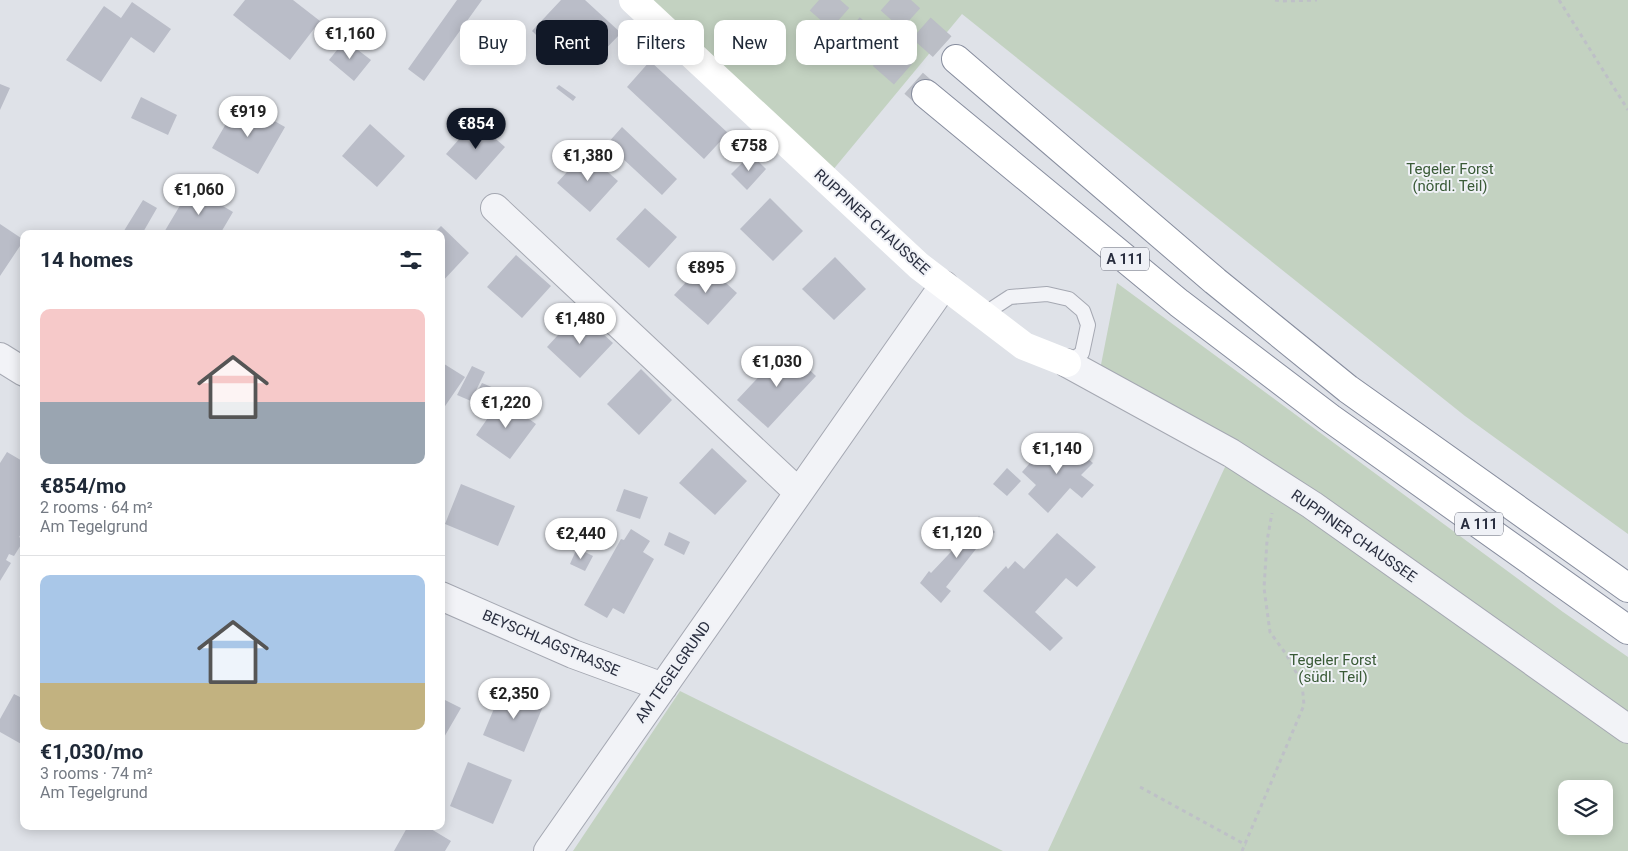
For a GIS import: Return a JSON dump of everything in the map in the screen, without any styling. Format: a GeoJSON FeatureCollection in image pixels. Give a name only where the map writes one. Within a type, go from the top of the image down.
{"type":"FeatureCollection","features":[{"type":"Feature","properties":{"kind":"main road","name":"RUPPINER CHAUSSEE"},"geometry":{"type":"LineString","coordinates":[[633,0],[878,230],[919,266],[1024,346],[1067,363]]}},
{"type":"Feature","properties":{"kind":"main road","name":"A 111"},"geometry":{"type":"LineString","coordinates":[[956,59],[1215,281],[1348,388],[1628,588]]}},
{"type":"Feature","properties":{"kind":"main road","name":"A 111"},"geometry":{"type":"LineString","coordinates":[[926,94],[1179,304],[1330,418],[1628,630]]}},
{"type":"Feature","properties":{"kind":"street"},"geometry":{"type":"LineString","coordinates":[[495,208],[798,492]]}},
{"type":"Feature","properties":{"kind":"street","name":"AM TEGELGRUND"},"geometry":{"type":"LineString","coordinates":[[548,851],[944,285]]}},
{"type":"Feature","properties":{"kind":"street"},"geometry":{"type":"LineString","coordinates":[[0,357],[20,370]]}},
{"type":"Feature","properties":{"kind":"street","name":"RUPPINER CHAUSSEE"},"geometry":{"type":"LineString","coordinates":[[1067,363],[1231,454],[1277,482],[1628,729]]}},
{"type":"Feature","properties":{"kind":"street","name":"BEYSCHLAGSTRASSE"},"geometry":{"type":"LineString","coordinates":[[445,598],[573,654],[663,687]]}},
{"type":"Feature","properties":{"kind":"lane"},"geometry":{"type":"LineString","coordinates":[[984,314],[1010,297],[1047,294],[1069,298],[1083,311],[1088,325],[1082,353],[1067,363]]}},
{"type":"Feature","properties":{"kind":"path"},"geometry":{"type":"LineString","coordinates":[[1275,0],[1317,0]]}},
{"type":"Feature","properties":{"kind":"path"},"geometry":{"type":"LineString","coordinates":[[1559,0],[1628,110]]}},
{"type":"Feature","properties":{"kind":"path"},"geometry":{"type":"LineString","coordinates":[[1242,851],[1304,705],[1302,683],[1286,654],[1270,632],[1264,588],[1267,541],[1277,482]]}},
{"type":"Feature","properties":{"kind":"path"},"geometry":{"type":"LineString","coordinates":[[1140,787],[1246,845]]}},
{"type":"Feature","properties":{"kind":"green space","name":"Tegeler Forst (nördl. Teil)"},"geometry":{"type":"Polygon","coordinates":[[[650,0],[1628,0],[1628,534],[1465,416],[962,14],[832,171],[719,65],[786,65],[786,20],[714,20],[714,60],[704,51],[704,20],[671,20],[650,0]]]}},
{"type":"Feature","properties":{"kind":"green space","name":"Tegeler Forst (südl. Teil)"},"geometry":{"type":"Polygon","coordinates":[[[1117,283],[1563,612],[1628,657],[1628,851],[1048,851],[1231,454],[1098,380],[1117,283]]]}},
{"type":"Feature","properties":{"kind":"green space"},"geometry":{"type":"Polygon","coordinates":[[[680,691],[1003,851],[573,851],[680,691]]]}},
{"type":"Feature","properties":{"kind":"building"},"geometry":{"type":"Polygon","coordinates":[[[245,0],[293,0],[320,21],[290,60],[233,15],[245,0]]]}},
{"type":"Feature","properties":{"kind":"building"},"geometry":{"type":"Polygon","coordinates":[[[457,0],[482,0],[468,20],[460,20],[460,31],[424,81],[408,69],[457,0]]]}},
{"type":"Feature","properties":{"kind":"building"},"geometry":{"type":"Polygon","coordinates":[[[561,0],[585,0],[607,20],[542,20],[561,0]]]}},
{"type":"Feature","properties":{"kind":"building"},"geometry":{"type":"Polygon","coordinates":[[[132,2],[171,29],[154,53],[131,37],[101,82],[66,60],[104,6],[121,18],[132,2]]]}},
{"type":"Feature","properties":{"kind":"building"},"geometry":{"type":"Polygon","coordinates":[[[608,21],[618,30],[618,36],[608,46],[608,21]]]}},
{"type":"Feature","properties":{"kind":"building"},"geometry":{"type":"Polygon","coordinates":[[[536,27],[536,35],[532,31],[536,27]]]}},
{"type":"Feature","properties":{"kind":"building"},"geometry":{"type":"Polygon","coordinates":[[[345,40],[371,60],[354,81],[329,60],[345,40]]]}},
{"type":"Feature","properties":{"kind":"building"},"geometry":{"type":"Polygon","coordinates":[[[646,65],[654,65],[728,133],[704,159],[627,87],[646,65]]]}},
{"type":"Feature","properties":{"kind":"building"},"geometry":{"type":"Polygon","coordinates":[[[0,84],[10,88],[0,110],[0,84]]]}},
{"type":"Feature","properties":{"kind":"building"},"geometry":{"type":"Polygon","coordinates":[[[559,85],[576,97],[573,101],[556,88],[559,85]]]}},
{"type":"Feature","properties":{"kind":"building"},"geometry":{"type":"Polygon","coordinates":[[[141,97],[177,115],[168,135],[131,118],[141,97]]]}},
{"type":"Feature","properties":{"kind":"building"},"geometry":{"type":"Polygon","coordinates":[[[239,101],[285,127],[258,174],[212,148],[239,101]]]}},
{"type":"Feature","properties":{"kind":"building"},"geometry":{"type":"Polygon","coordinates":[[[475,121],[505,147],[476,180],[446,154],[475,121]]]}},
{"type":"Feature","properties":{"kind":"building"},"geometry":{"type":"Polygon","coordinates":[[[370,124],[405,156],[377,187],[342,156],[370,124]]]}},
{"type":"Feature","properties":{"kind":"building"},"geometry":{"type":"Polygon","coordinates":[[[622,127],[677,179],[662,195],[607,144],[622,127]]]}},
{"type":"Feature","properties":{"kind":"building"},"geometry":{"type":"Polygon","coordinates":[[[585,152],[618,181],[590,212],[557,183],[585,152]]]}},
{"type":"Feature","properties":{"kind":"building"},"geometry":{"type":"Polygon","coordinates":[[[751,154],[766,169],[747,190],[731,174],[751,154]]]}},
{"type":"Feature","properties":{"kind":"building"},"geometry":{"type":"Polygon","coordinates":[[[191,187],[233,212],[222,230],[165,230],[191,187]]]}},
{"type":"Feature","properties":{"kind":"building"},"geometry":{"type":"Polygon","coordinates":[[[770,198],[803,231],[773,261],[740,229],[770,198]]]}},
{"type":"Feature","properties":{"kind":"building"},"geometry":{"type":"Polygon","coordinates":[[[143,200],[157,208],[144,230],[124,230],[143,200]]]}},
{"type":"Feature","properties":{"kind":"building"},"geometry":{"type":"Polygon","coordinates":[[[645,208],[677,237],[649,268],[616,239],[645,208]]]}},
{"type":"Feature","properties":{"kind":"building"},"geometry":{"type":"Polygon","coordinates":[[[0,224],[20,237],[20,246],[0,276],[0,224]]]}},
{"type":"Feature","properties":{"kind":"building"},"geometry":{"type":"Polygon","coordinates":[[[441,226],[469,253],[445,279],[445,230],[437,230],[441,226]]]}},
{"type":"Feature","properties":{"kind":"building"},"geometry":{"type":"Polygon","coordinates":[[[516,255],[551,286],[522,318],[487,287],[516,255]]]}},
{"type":"Feature","properties":{"kind":"building"},"geometry":{"type":"Polygon","coordinates":[[[835,257],[866,289],[834,320],[802,289],[835,257]]]}},
{"type":"Feature","properties":{"kind":"building"},"geometry":{"type":"Polygon","coordinates":[[[704,263],[737,293],[708,325],[674,295],[704,263]]]}},
{"type":"Feature","properties":{"kind":"building"},"geometry":{"type":"Polygon","coordinates":[[[579,312],[613,343],[580,378],[547,347],[579,312]]]}},
{"type":"Feature","properties":{"kind":"building"},"geometry":{"type":"Polygon","coordinates":[[[786,348],[816,376],[768,428],[737,400],[786,348]]]}},
{"type":"Feature","properties":{"kind":"building"},"geometry":{"type":"Polygon","coordinates":[[[445,364],[465,377],[445,406],[445,364]]]}},
{"type":"Feature","properties":{"kind":"building"},"geometry":{"type":"Polygon","coordinates":[[[472,366],[485,372],[471,401],[457,395],[472,366]]]}},
{"type":"Feature","properties":{"kind":"building"},"geometry":{"type":"Polygon","coordinates":[[[641,369],[672,400],[639,435],[607,404],[641,369]]]}},
{"type":"Feature","properties":{"kind":"building"},"geometry":{"type":"Polygon","coordinates":[[[482,383],[494,388],[483,410],[470,405],[482,383]]]}},
{"type":"Feature","properties":{"kind":"building"},"geometry":{"type":"Polygon","coordinates":[[[501,399],[536,424],[510,459],[476,435],[501,399]]]}},
{"type":"Feature","properties":{"kind":"building"},"geometry":{"type":"Polygon","coordinates":[[[1050,440],[1064,452],[1071,444],[1093,463],[1081,475],[1094,485],[1082,498],[1070,488],[1048,513],[1028,494],[1036,485],[1022,472],[1050,440]]]}},
{"type":"Feature","properties":{"kind":"building"},"geometry":{"type":"Polygon","coordinates":[[[712,448],[747,481],[715,515],[679,483],[712,448]]]}},
{"type":"Feature","properties":{"kind":"building"},"geometry":{"type":"Polygon","coordinates":[[[7,452],[20,460],[20,546],[14,556],[9,554],[6,560],[11,563],[0,581],[0,463],[7,452]]]}},
{"type":"Feature","properties":{"kind":"building"},"geometry":{"type":"Polygon","coordinates":[[[1007,468],[1021,481],[1007,496],[993,484],[1007,468]]]}},
{"type":"Feature","properties":{"kind":"building"},"geometry":{"type":"Polygon","coordinates":[[[461,484],[515,506],[498,546],[445,524],[461,484]]]}},
{"type":"Feature","properties":{"kind":"building"},"geometry":{"type":"Polygon","coordinates":[[[624,489],[648,497],[640,519],[616,511],[624,489]]]}},
{"type":"Feature","properties":{"kind":"building"},"geometry":{"type":"Polygon","coordinates":[[[979,516],[995,532],[976,549],[946,587],[951,591],[941,603],[920,583],[929,571],[931,573],[964,538],[961,535],[979,516]]]}},
{"type":"Feature","properties":{"kind":"building"},"geometry":{"type":"Polygon","coordinates":[[[631,529],[650,541],[643,552],[654,559],[624,614],[613,608],[607,618],[584,605],[621,539],[624,540],[631,529]]]}},
{"type":"Feature","properties":{"kind":"building"},"geometry":{"type":"Polygon","coordinates":[[[669,532],[690,542],[684,555],[664,545],[669,532]]]}},
{"type":"Feature","properties":{"kind":"building"},"geometry":{"type":"Polygon","coordinates":[[[1057,533],[1096,567],[1077,587],[1066,578],[1035,612],[1063,638],[1050,651],[983,591],[1006,566],[1008,569],[1015,561],[1024,569],[1057,533]]]}},
{"type":"Feature","properties":{"kind":"building"},"geometry":{"type":"Polygon","coordinates":[[[577,548],[593,556],[585,571],[570,564],[577,548]]]}},
{"type":"Feature","properties":{"kind":"building"},"geometry":{"type":"Polygon","coordinates":[[[503,687],[544,704],[524,752],[483,735],[503,687]]]}},
{"type":"Feature","properties":{"kind":"building"},"geometry":{"type":"Polygon","coordinates":[[[14,694],[20,697],[20,743],[0,732],[0,719],[14,694]]]}},
{"type":"Feature","properties":{"kind":"building"},"geometry":{"type":"Polygon","coordinates":[[[445,700],[461,708],[445,736],[445,700]]]}},
{"type":"Feature","properties":{"kind":"building"},"geometry":{"type":"Polygon","coordinates":[[[468,762],[512,780],[493,824],[450,806],[468,762]]]}},
{"type":"Feature","properties":{"kind":"building"},"geometry":{"type":"Polygon","coordinates":[[[406,830],[433,830],[451,841],[445,851],[394,851],[406,830]]]}},
{"type":"Feature","properties":{"kind":"tunnel"},"geometry":{"type":"LineString","coordinates":[[819,0],[926,94]]}},
{"type":"Feature","properties":{"kind":"tunnel"},"geometry":{"type":"LineString","coordinates":[[890,0],[956,59]]}}]}
